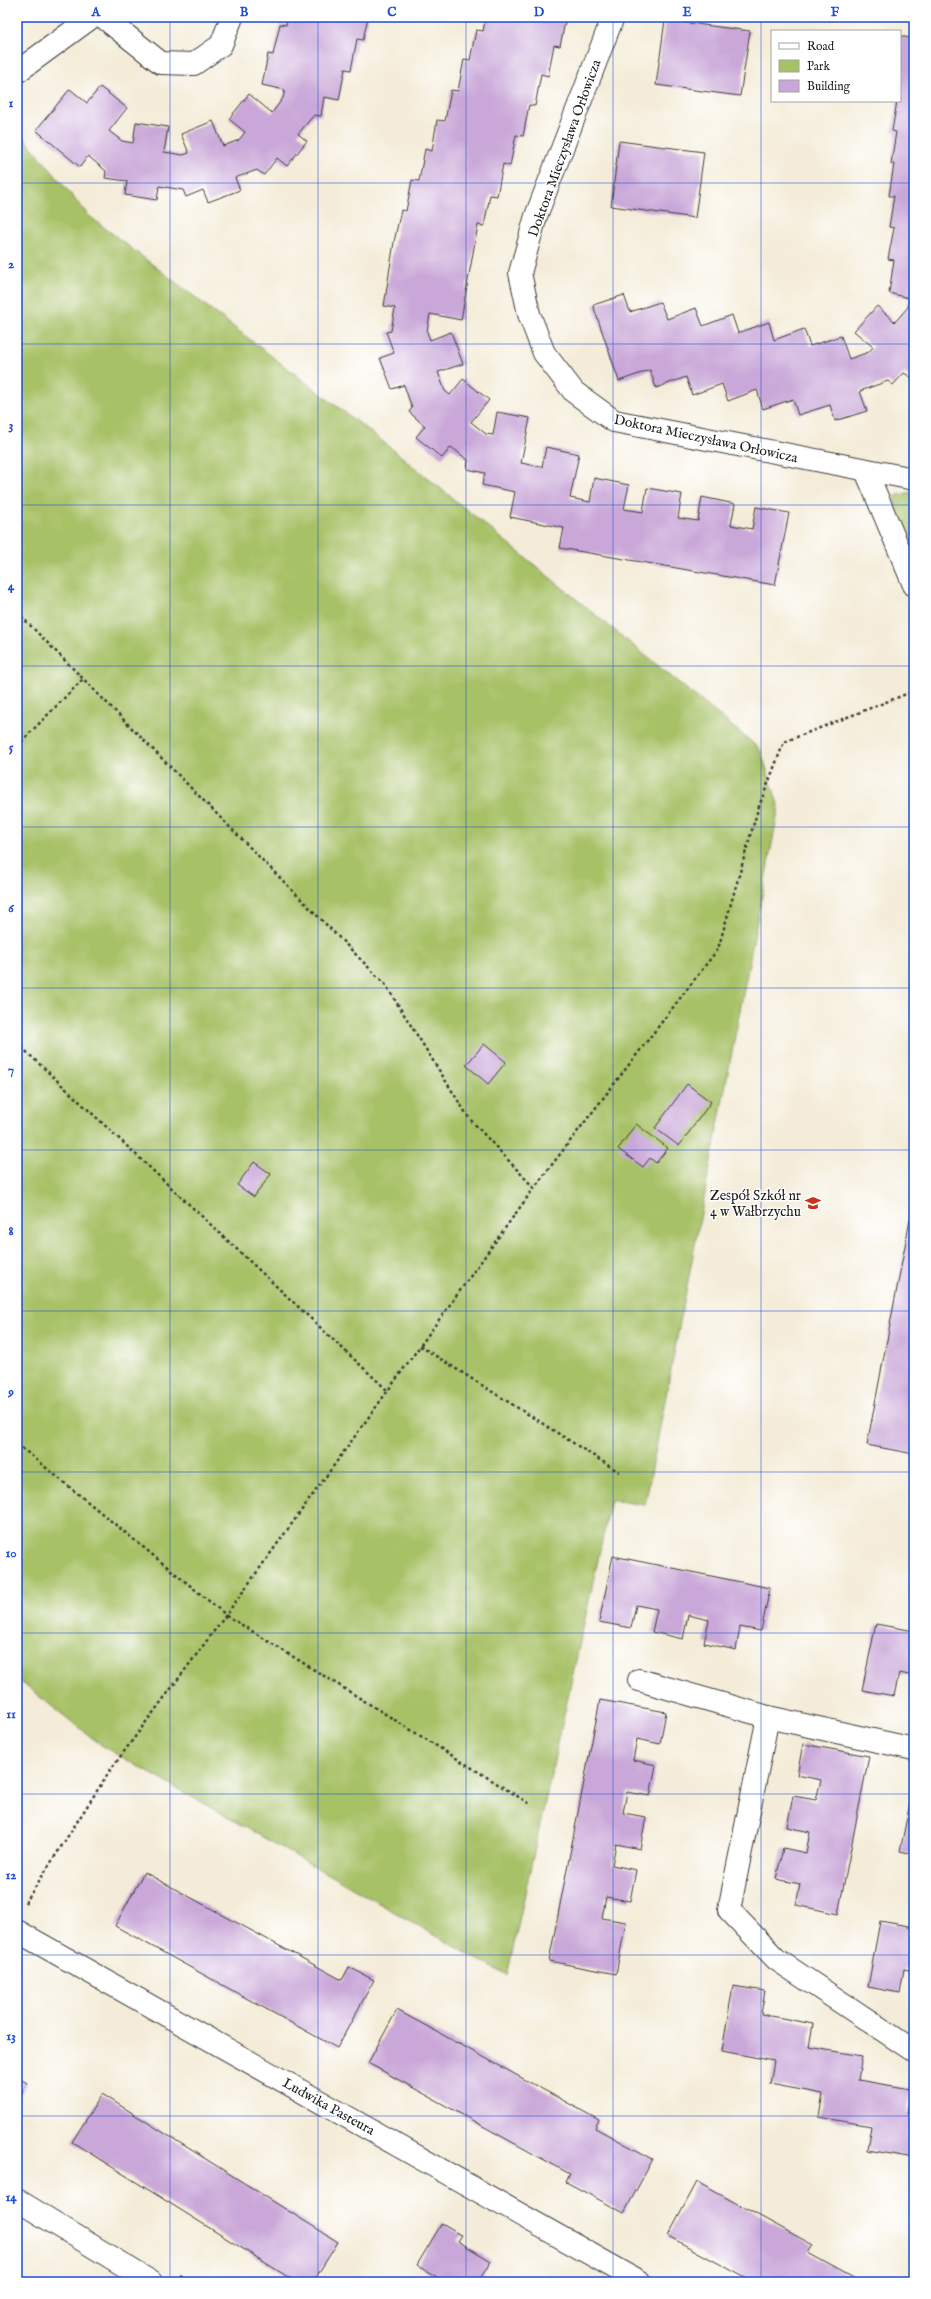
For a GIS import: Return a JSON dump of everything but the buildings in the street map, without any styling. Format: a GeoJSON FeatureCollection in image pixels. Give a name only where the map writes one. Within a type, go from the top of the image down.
{"type":"FeatureCollection","features":[{"type":"Feature","properties":{"kind":"street"},"geometry":{"type":"LineString","coordinates":[[17,72],[92,17]]}},
{"type":"Feature","properties":{"kind":"street"},"geometry":{"type":"LineString","coordinates":[[103,17],[161,63],[194,64],[221,45],[232,17]]}},
{"type":"Feature","properties":{"kind":"street","name":"Doktora Mieczysława Orłowicza"},"geometry":{"type":"LineString","coordinates":[[612,17],[536,216],[520,273],[530,314],[544,353],[574,392],[614,421],[866,471],[914,479]]}},
{"type":"Feature","properties":{"kind":"street"},"geometry":{"type":"LineString","coordinates":[[866,471],[914,585]]}},
{"type":"Feature","properties":{"kind":"street"},"geometry":{"type":"LineString","coordinates":[[639,1680],[768,1717],[914,1749]]}},
{"type":"Feature","properties":{"kind":"street"},"geometry":{"type":"LineString","coordinates":[[768,1717],[729,1910],[776,1959],[914,2051]]}},
{"type":"Feature","properties":{"kind":"street","name":"Ludwika Pasteura"},"geometry":{"type":"LineString","coordinates":[[17,1931],[640,2282]]}},
{"type":"Feature","properties":{"kind":"street"},"geometry":{"type":"LineString","coordinates":[[17,2200],[151,2282]]}},
{"type":"Feature","properties":{"kind":"path"},"geometry":{"type":"LineString","coordinates":[[17,612],[385,984],[469,1118],[534,1188]]}},
{"type":"Feature","properties":{"kind":"path"},"geometry":{"type":"LineString","coordinates":[[17,746],[83,679]]}},
{"type":"Feature","properties":{"kind":"path"},"geometry":{"type":"LineString","coordinates":[[21,1908],[112,1769],[226,1615],[534,1188],[718,949],[758,809],[784,742],[914,691]]}},
{"type":"Feature","properties":{"kind":"path"},"geometry":{"type":"LineString","coordinates":[[17,1044],[388,1391]]}},
{"type":"Feature","properties":{"kind":"path"},"geometry":{"type":"LineString","coordinates":[[420,1346],[619,1472]]}},
{"type":"Feature","properties":{"kind":"path"},"geometry":{"type":"LineString","coordinates":[[17,1444],[226,1615],[530,1804]]}},
{"type":"Feature","properties":{"kind":"green space"},"geometry":{"type":"Polygon","coordinates":[[[17,129],[88,215],[391,448],[760,749],[779,807],[645,1505],[611,1500],[507,1976],[104,1747],[17,1679],[17,129]]]}},
{"type":"Feature","properties":{"kind":"green space"},"geometry":{"type":"Polygon","coordinates":[[[911,492],[914,493],[914,558],[900,527],[895,511],[896,496],[911,492]]]}},
{"type":"Feature","properties":{"kind":"place","name":"Zespół Szkół nr 4 w Wałbrzychu"},"geometry":{"type":"Point","coordinates":[813,1203]}}]}
